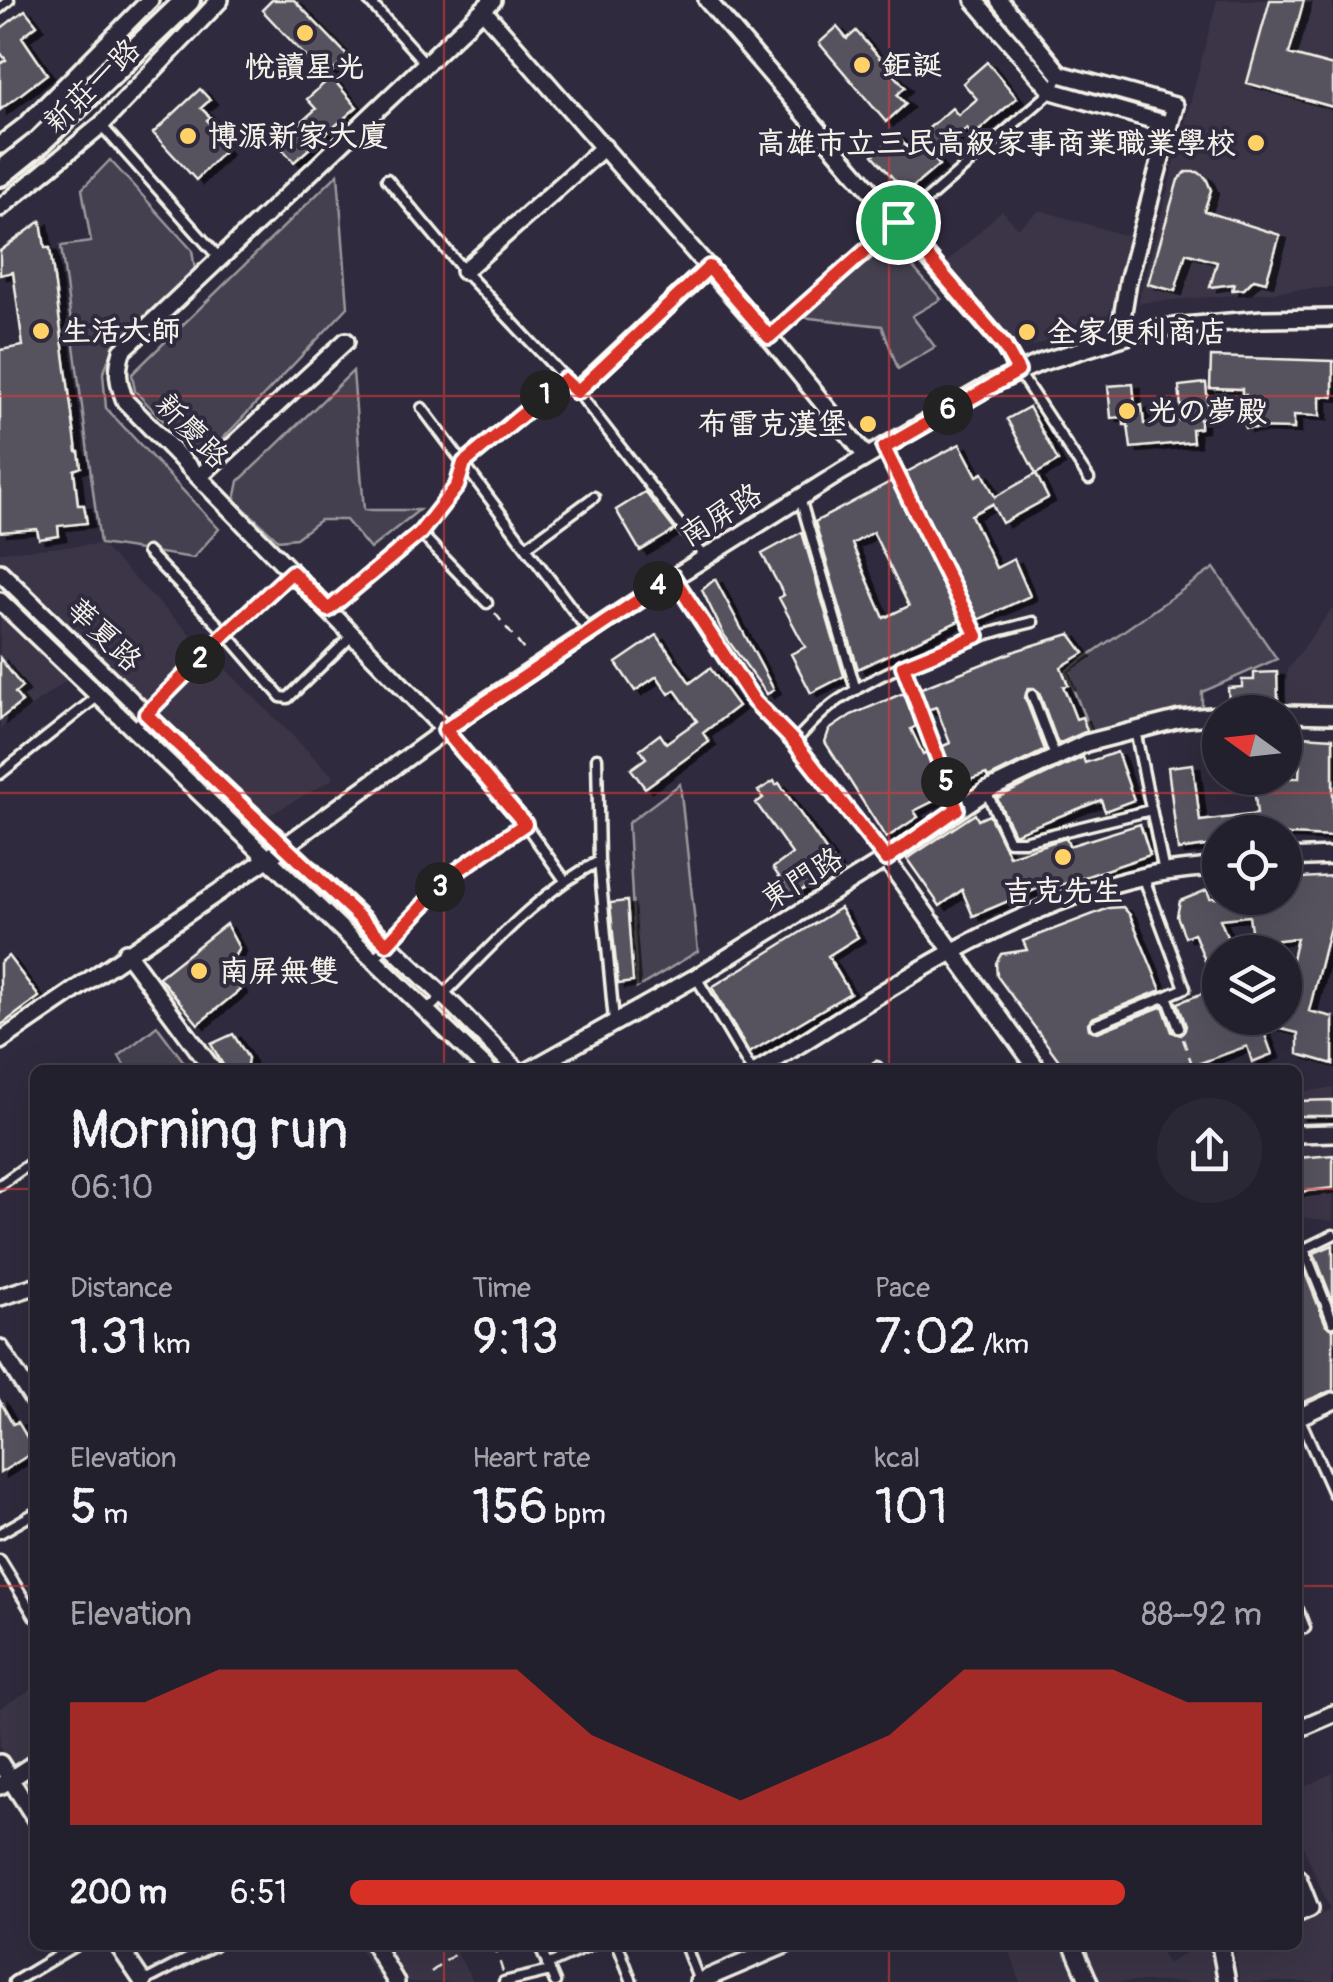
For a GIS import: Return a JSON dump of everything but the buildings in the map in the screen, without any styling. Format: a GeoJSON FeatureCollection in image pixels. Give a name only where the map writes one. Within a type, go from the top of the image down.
{"type":"FeatureCollection","features":[{"type":"Feature","properties":{"kind":"street","name":"新莊一路"},"geometry":{"type":"LineString","coordinates":[[0,145],[26,125],[150,0]]}},
{"type":"Feature","properties":{"kind":"street","name":"新莊一路"},"geometry":{"type":"LineString","coordinates":[[0,174],[37,144],[188,0]]}},
{"type":"Feature","properties":{"kind":"street","name":"新莊一路"},"geometry":{"type":"LineString","coordinates":[[0,208],[100,126],[220,0]]}},
{"type":"Feature","properties":{"kind":"street"},"geometry":{"type":"LineString","coordinates":[[706,0],[1004,346],[1018,371]]}},
{"type":"Feature","properties":{"kind":"street"},"geometry":{"type":"LineString","coordinates":[[974,0],[1052,91],[1170,125]]}},
{"type":"Feature","properties":{"kind":"street"},"geometry":{"type":"LineString","coordinates":[[999,0],[1060,74],[1175,106],[1128,281],[1119,337]]}},
{"type":"Feature","properties":{"kind":"street","name":"新慶路"},"geometry":{"type":"LineString","coordinates":[[445,730],[125,401],[117,381],[117,368],[122,351],[488,5]]}},
{"type":"Feature","properties":{"kind":"street"},"geometry":{"type":"LineString","coordinates":[[488,5],[867,457]]}},
{"type":"Feature","properties":{"kind":"street"},"geometry":{"type":"LineString","coordinates":[[464,271],[604,147]]}},
{"type":"Feature","properties":{"kind":"street"},"geometry":{"type":"LineString","coordinates":[[577,392],[709,267]]}},
{"type":"Feature","properties":{"kind":"street","name":"南屏路"},"geometry":{"type":"LineString","coordinates":[[0,1040],[266,859],[445,730],[704,556],[1018,371],[1119,337],[1190,324],[1333,318]]}},
{"type":"Feature","properties":{"kind":"street"},"geometry":{"type":"LineString","coordinates":[[198,477],[346,341]]}},
{"type":"Feature","properties":{"kind":"street","name":"華夏路"},"geometry":{"type":"LineString","coordinates":[[0,572],[512,1065]]}},
{"type":"Feature","properties":{"kind":"street","name":"華夏路"},"geometry":{"type":"LineString","coordinates":[[0,601],[483,1065]]}},
{"type":"Feature","properties":{"kind":"street"},"geometry":{"type":"LineString","coordinates":[[1302,715],[1333,716]]}},
{"type":"Feature","properties":{"kind":"street","name":"東門路"},"geometry":{"type":"LineString","coordinates":[[538,1065],[696,978],[886,859],[986,790],[1054,756],[1134,729],[1202,718]]}},
{"type":"Feature","properties":{"kind":"street"},"geometry":{"type":"LineString","coordinates":[[1302,857],[1333,856]]}},
{"type":"Feature","properties":{"kind":"street"},"geometry":{"type":"LineString","coordinates":[[886,859],[1030,1065]]}},
{"type":"Feature","properties":{"kind":"street"},"geometry":{"type":"LineString","coordinates":[[758,1065],[951,951],[1037,911],[1142,876],[1202,868]]}},
{"type":"Feature","properties":{"kind":"street"},"geometry":{"type":"LineString","coordinates":[[126,952],[209,1065]]}},
{"type":"Feature","properties":{"kind":"street"},"geometry":{"type":"LineString","coordinates":[[1302,1134],[1333,1133]]}},
{"type":"Feature","properties":{"kind":"street"},"geometry":{"type":"LineString","coordinates":[[0,1297],[30,1288]]}},
{"type":"Feature","properties":{"kind":"street"},"geometry":{"type":"LineString","coordinates":[[0,1348],[30,1394]]}},
{"type":"Feature","properties":{"kind":"street"},"geometry":{"type":"LineString","coordinates":[[1302,1414],[1333,1401]]}},
{"type":"Feature","properties":{"kind":"street"},"geometry":{"type":"LineString","coordinates":[[1302,1727],[1333,1714]]}},
{"type":"Feature","properties":{"kind":"street"},"geometry":{"type":"LineString","coordinates":[[0,1764],[5,1783],[30,1812]]}},
{"type":"Feature","properties":{"kind":"street"},"geometry":{"type":"LineString","coordinates":[[5,1783],[30,1766]]}},
{"type":"Feature","properties":{"kind":"street"},"geometry":{"type":"LineString","coordinates":[[1302,1888],[1310,1908],[1302,1911]]}},
{"type":"Feature","properties":{"kind":"street"},"geometry":{"type":"LineString","coordinates":[[121,1950],[143,1982]]}},
{"type":"Feature","properties":{"kind":"street"},"geometry":{"type":"LineString","coordinates":[[377,1950],[396,1982]]}},
{"type":"Feature","properties":{"kind":"street"},"geometry":{"type":"LineString","coordinates":[[699,1982],[768,1950]]}},
{"type":"Feature","properties":{"kind":"street"},"geometry":{"type":"LineString","coordinates":[[1074,1950],[1089,1982]]}},
{"type":"Feature","properties":{"kind":"street"},"geometry":{"type":"LineString","coordinates":[[1221,1950],[1227,1982]]}},
{"type":"Feature","properties":{"kind":"lane"},"geometry":{"type":"LineString","coordinates":[[0,8],[8,0]]}},
{"type":"Feature","properties":{"kind":"lane"},"geometry":{"type":"LineString","coordinates":[[368,0],[426,64]]}},
{"type":"Feature","properties":{"kind":"lane"},"geometry":{"type":"LineString","coordinates":[[769,337],[1052,91],[1060,74]]}},
{"type":"Feature","properties":{"kind":"lane"},"geometry":{"type":"LineString","coordinates":[[100,126],[221,260]]}},
{"type":"Feature","properties":{"kind":"lane"},"geometry":{"type":"LineString","coordinates":[[387,180],[464,271],[577,392],[704,556]]}},
{"type":"Feature","properties":{"kind":"lane"},"geometry":{"type":"LineString","coordinates":[[1018,371],[1089,479]]}},
{"type":"Feature","properties":{"kind":"lane"},"geometry":{"type":"LineString","coordinates":[[328,610],[420,533],[457,486],[464,463],[564,380]]}},
{"type":"Feature","properties":{"kind":"lane"},"geometry":{"type":"LineString","coordinates":[[422,408],[590,633]]}},
{"type":"Feature","properties":{"kind":"lane"},"geometry":{"type":"LineString","coordinates":[[884,448],[977,636]]}},
{"type":"Feature","properties":{"kind":"lane"},"geometry":{"type":"LineString","coordinates":[[526,547],[594,497]]}},
{"type":"Feature","properties":{"kind":"lane"},"geometry":{"type":"LineString","coordinates":[[800,498],[856,690]]}},
{"type":"Feature","properties":{"kind":"lane"},"geometry":{"type":"LineString","coordinates":[[420,533],[487,603]]}},
{"type":"Feature","properties":{"kind":"lane"},"geometry":{"type":"LineString","coordinates":[[147,552],[226,633],[282,698],[288,698],[353,636]]}},
{"type":"Feature","properties":{"kind":"lane"},"geometry":{"type":"LineString","coordinates":[[132,730],[292,572]]}},
{"type":"Feature","properties":{"kind":"lane"},"geometry":{"type":"LineString","coordinates":[[673,577],[754,701],[794,742],[886,859]]}},
{"type":"Feature","properties":{"kind":"lane"},"geometry":{"type":"LineString","coordinates":[[794,742],[836,702],[903,666],[977,636],[1032,622]]}},
{"type":"Feature","properties":{"kind":"lane"},"geometry":{"type":"LineString","coordinates":[[903,666],[957,809]]}},
{"type":"Feature","properties":{"kind":"lane"},"geometry":{"type":"LineString","coordinates":[[1032,695],[1054,756]]}},
{"type":"Feature","properties":{"kind":"lane"},"geometry":{"type":"LineString","coordinates":[[0,774],[97,697]]}},
{"type":"Feature","properties":{"kind":"lane"},"geometry":{"type":"LineString","coordinates":[[1134,729],[1164,872]]}},
{"type":"Feature","properties":{"kind":"lane"},"geometry":{"type":"LineString","coordinates":[[445,730],[525,824],[564,879]]}},
{"type":"Feature","properties":{"kind":"lane"},"geometry":{"type":"LineString","coordinates":[[597,758],[599,860],[614,1020]]}},
{"type":"Feature","properties":{"kind":"lane"},"geometry":{"type":"LineString","coordinates":[[986,790],[1009,841],[1024,841],[1151,810]]}},
{"type":"Feature","properties":{"kind":"lane"},"geometry":{"type":"LineString","coordinates":[[374,959],[453,874],[525,824]]}},
{"type":"Feature","properties":{"kind":"lane"},"geometry":{"type":"LineString","coordinates":[[427,1011],[486,949],[564,879],[599,860]]}},
{"type":"Feature","properties":{"kind":"lane"},"geometry":{"type":"LineString","coordinates":[[1095,1025],[1184,988],[1142,876]]}},
{"type":"Feature","properties":{"kind":"lane"},"geometry":{"type":"LineString","coordinates":[[696,978],[749,1065]]}},
{"type":"Feature","properties":{"kind":"lane"},"geometry":{"type":"LineString","coordinates":[[1167,996],[1179,1028]]}},
{"type":"Feature","properties":{"kind":"lane"},"geometry":{"type":"LineString","coordinates":[[0,1185],[30,1164]]}},
{"type":"Feature","properties":{"kind":"lane"},"geometry":{"type":"LineString","coordinates":[[1302,1250],[1333,1235]]}},
{"type":"Feature","properties":{"kind":"lane"},"geometry":{"type":"LineString","coordinates":[[1302,1253],[1333,1322]]}},
{"type":"Feature","properties":{"kind":"lane"},"geometry":{"type":"LineString","coordinates":[[1302,1425],[1333,1493]]}},
{"type":"Feature","properties":{"kind":"lane"},"geometry":{"type":"LineString","coordinates":[[0,1533],[30,1516]]}},
{"type":"Feature","properties":{"kind":"lane"},"geometry":{"type":"LineString","coordinates":[[0,1560],[30,1609]]}},
{"type":"Feature","properties":{"kind":"lane"},"geometry":{"type":"LineString","coordinates":[[1302,1620],[1305,1628]]}},
{"type":"Feature","properties":{"kind":"lane"},"geometry":{"type":"LineString","coordinates":[[14,1982],[68,1950]]}},
{"type":"Feature","properties":{"kind":"lane"},"geometry":{"type":"LineString","coordinates":[[143,1982],[204,1950]]}},
{"type":"Feature","properties":{"kind":"lane"},"geometry":{"type":"LineString","coordinates":[[541,1950],[555,1982]]}},
{"type":"Feature","properties":{"kind":"lane"},"geometry":{"type":"LineString","coordinates":[[505,1981],[548,1968],[582,1950]]}},
{"type":"Feature","properties":{"kind":"lane"},"geometry":{"type":"LineString","coordinates":[[620,1950],[632,1982]]}},
{"type":"Feature","properties":{"kind":"lane"},"geometry":{"type":"LineString","coordinates":[[687,1950],[699,1982]]}},
{"type":"Feature","properties":{"kind":"path"},"geometry":{"type":"LineString","coordinates":[[487,603],[537,667]]}},
{"type":"Feature","properties":{"kind":"path"},"geometry":{"type":"LineString","coordinates":[[1179,1028],[1192,1065]]}},
{"type":"Feature","properties":{"kind":"path"},"geometry":{"type":"LineString","coordinates":[[431,1972],[460,1950]]}},
{"type":"Feature","properties":{"kind":"path"},"geometry":{"type":"LineString","coordinates":[[496,1950],[505,1981]]}},
{"type":"Feature","properties":{"kind":"shaded area","name":"高雄市立三民高級家事商業職業學校"},"geometry":{"type":"Polygon","coordinates":[[[1217,0],[1333,0],[1333,287],[1138,303],[1217,0]]]}},
{"type":"Feature","properties":{"kind":"shaded area"},"geometry":{"type":"Polygon","coordinates":[[[110,160],[192,250],[195,270],[115,344],[103,373],[106,408],[219,529],[193,558],[100,544],[61,246],[91,242],[82,189],[110,160]]]}},
{"type":"Feature","properties":{"kind":"shaded area"},"geometry":{"type":"Polygon","coordinates":[[[338,174],[348,307],[210,452],[193,452],[135,391],[132,374],[338,174]]]}},
{"type":"Feature","properties":{"kind":"shaded area"},"geometry":{"type":"Polygon","coordinates":[[[1002,210],[1018,228],[1040,210],[1130,237],[1110,311],[1101,322],[1026,349],[1015,343],[943,266],[1002,210]]]}},
{"type":"Feature","properties":{"kind":"shaded area"},"geometry":{"type":"Polygon","coordinates":[[[896,248],[941,299],[912,316],[935,347],[898,369],[882,326],[801,317],[878,253],[896,248]]]}},
{"type":"Feature","properties":{"kind":"shaded area"},"geometry":{"type":"Polygon","coordinates":[[[353,371],[364,510],[419,510],[370,549],[346,520],[320,520],[296,538],[278,540],[235,500],[239,481],[353,371]]]}},
{"type":"Feature","properties":{"kind":"shaded area"},"geometry":{"type":"Polygon","coordinates":[[[100,544],[335,778],[236,834],[67,680],[0,729],[0,552],[100,544]]]}},
{"type":"Feature","properties":{"kind":"shaded area"},"geometry":{"type":"Polygon","coordinates":[[[1214,568],[1277,659],[1202,692],[1202,710],[1091,733],[1066,671],[1214,568]]]}},
{"type":"Feature","properties":{"kind":"shaded area"},"geometry":{"type":"Polygon","coordinates":[[[1333,607],[1333,710],[1302,710],[1302,695],[1284,695],[1288,669],[1333,607]]]}},
{"type":"Feature","properties":{"kind":"shaded area"},"geometry":{"type":"Polygon","coordinates":[[[680,784],[698,951],[637,988],[628,823],[680,784]]]}},
{"type":"Feature","properties":{"kind":"shaded area"},"geometry":{"type":"Polygon","coordinates":[[[157,1026],[186,1065],[124,1065],[119,1056],[157,1026]]]}},
{"type":"Feature","properties":{"kind":"shaded area"},"geometry":{"type":"Polygon","coordinates":[[[1333,1088],[1333,1221],[1302,1217],[1302,1092],[1333,1088]]]}},
{"type":"Feature","properties":{"kind":"shaded area"},"geometry":{"type":"Polygon","coordinates":[[[30,1690],[30,1795],[0,1747],[0,1708],[30,1690]]]}},
{"type":"Feature","properties":{"kind":"shaded area"},"geometry":{"type":"Polygon","coordinates":[[[1333,1773],[1333,1982],[1240,1982],[1235,1953],[1302,1950],[1302,1923],[1330,1910],[1302,1844],[1302,1788],[1333,1773]]]}},
{"type":"Feature","properties":{"kind":"shaded area"},"geometry":{"type":"Polygon","coordinates":[[[359,1950],[455,1950],[474,1982],[381,1982],[359,1950]]]}},
{"type":"Feature","properties":{"kind":"shaded area"},"geometry":{"type":"Polygon","coordinates":[[[1010,1950],[1160,1950],[1167,1964],[1191,1950],[1214,1950],[1220,1982],[1020,1982],[1010,1950]]]}},
{"type":"Feature","properties":{"kind":"place","name":"悅讀星光"},"geometry":{"type":"Point","coordinates":[305,33]}},
{"type":"Feature","properties":{"kind":"place","name":"鉅誕"},"geometry":{"type":"Point","coordinates":[862,65]}},
{"type":"Feature","properties":{"kind":"place","name":"博源新家大廈"},"geometry":{"type":"Point","coordinates":[188,136]}},
{"type":"Feature","properties":{"kind":"place","name":"高雄市立三民高級家事商業職業學校"},"geometry":{"type":"Point","coordinates":[1256,143]}},
{"type":"Feature","properties":{"kind":"place","name":"生活大師"},"geometry":{"type":"Point","coordinates":[41,331]}},
{"type":"Feature","properties":{"kind":"place","name":"全家便利商店"},"geometry":{"type":"Point","coordinates":[1027,332]}},
{"type":"Feature","properties":{"kind":"place","name":"光の夢殿"},"geometry":{"type":"Point","coordinates":[1127,411]}},
{"type":"Feature","properties":{"kind":"place","name":"布雷克漢堡"},"geometry":{"type":"Point","coordinates":[868,424]}},
{"type":"Feature","properties":{"kind":"place","name":"吉克先生"},"geometry":{"type":"Point","coordinates":[1063,857]}},
{"type":"Feature","properties":{"kind":"place","name":"南屏無雙"},"geometry":{"type":"Point","coordinates":[199,971]}},
{"type":"Feature","properties":{"kind":"route"},"geometry":{"type":"LineString","coordinates":[[898,222],[1004,346],[1018,371],[884,448],[977,636],[903,666],[957,809],[886,859],[794,742],[754,701],[673,577],[445,730],[525,824],[453,874],[387,944],[146,714],[292,572],[328,610],[420,533],[457,486],[464,463],[564,380],[577,392],[709,267],[769,337],[898,222]]}}]}
